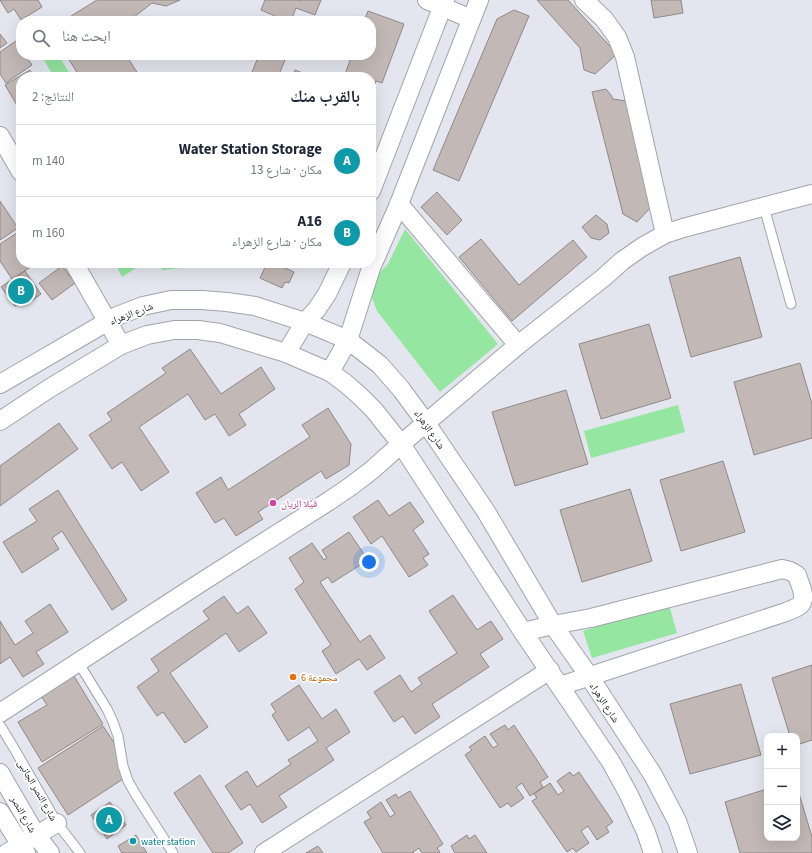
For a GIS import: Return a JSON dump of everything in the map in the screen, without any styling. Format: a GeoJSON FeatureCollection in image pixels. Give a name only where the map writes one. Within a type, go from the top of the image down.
{"type":"FeatureCollection","features":[{"type":"Feature","properties":{"kind":"street"},"geometry":{"type":"LineString","coordinates":[[376,257],[399,204],[479,0]]}},
{"type":"Feature","properties":{"kind":"street"},"geometry":{"type":"LineString","coordinates":[[584,0],[604,19],[617,37],[625,57],[665,234]]}},
{"type":"Feature","properties":{"kind":"street"},"geometry":{"type":"LineString","coordinates":[[376,177],[438,2],[471,19]]}},
{"type":"Feature","properties":{"kind":"street"},"geometry":{"type":"LineString","coordinates":[[0,136],[16,163]]}},
{"type":"Feature","properties":{"kind":"street"},"geometry":{"type":"LineString","coordinates":[[0,713],[329,501],[366,474],[518,345],[603,278],[622,261],[642,247],[665,234],[683,228],[812,194]]}},
{"type":"Feature","properties":{"kind":"street"},"geometry":{"type":"LineString","coordinates":[[399,204],[518,345]]}},
{"type":"Feature","properties":{"kind":"street"},"geometry":{"type":"LineString","coordinates":[[77,268],[121,345]]}},
{"type":"Feature","properties":{"kind":"street"},"geometry":{"type":"LineString","coordinates":[[286,353],[305,322],[317,309],[327,294],[340,268]]}},
{"type":"Feature","properties":{"kind":"street"},"geometry":{"type":"LineString","coordinates":[[330,372],[348,340],[371,268]]}},
{"type":"Feature","properties":{"kind":"street","name":"شارع الزهراء"},"geometry":{"type":"LineString","coordinates":[[0,384],[117,316],[143,306],[171,300],[202,300],[255,306],[305,322],[348,340],[380,365],[401,389],[485,510],[553,625],[589,676],[653,775],[677,821],[688,853]]}},
{"type":"Feature","properties":{"kind":"street"},"geometry":{"type":"LineString","coordinates":[[0,421],[50,388],[121,345],[147,335],[174,330],[198,330],[220,333],[286,353],[330,372],[345,383],[374,410],[401,444],[523,632],[611,762],[629,795],[646,832],[653,853]]}},
{"type":"Feature","properties":{"kind":"street"},"geometry":{"type":"LineString","coordinates":[[523,632],[591,618],[782,569],[790,570],[797,575],[804,596],[800,604],[786,612],[560,686]]}},
{"type":"Feature","properties":{"kind":"street"},"geometry":{"type":"LineString","coordinates":[[264,853],[550,670]]}},
{"type":"Feature","properties":{"kind":"street","name":"شارع النصر"},"geometry":{"type":"LineString","coordinates":[[0,773],[36,835],[50,853]]}},
{"type":"Feature","properties":{"kind":"street","name":"شارع النصر"},"geometry":{"type":"LineString","coordinates":[[0,812],[18,850]]}},
{"type":"Feature","properties":{"kind":"street"},"geometry":{"type":"LineString","coordinates":[[18,850],[36,835],[57,823]]}},
{"type":"Feature","properties":{"kind":"lane"},"geometry":{"type":"LineString","coordinates":[[764,207],[791,304]]}},
{"type":"Feature","properties":{"kind":"lane"},"geometry":{"type":"LineString","coordinates":[[78,662],[114,722],[123,766],[128,781],[173,853]]}},
{"type":"Feature","properties":{"kind":"lane","name":"شارع النصر الجانبى"},"geometry":{"type":"LineString","coordinates":[[0,725],[57,823],[80,853]]}},
{"type":"Feature","properties":{"kind":"green space"},"geometry":{"type":"Polygon","coordinates":[[[44,60],[61,60],[69,72],[51,72],[44,60]]]}},
{"type":"Feature","properties":{"kind":"green space"},"geometry":{"type":"Polygon","coordinates":[[[405,229],[498,344],[440,392],[377,311],[372,298],[373,286],[379,273],[388,264],[405,229]]]}},
{"type":"Feature","properties":{"kind":"green space"},"geometry":{"type":"Polygon","coordinates":[[[118,268],[136,268],[122,277],[118,268]]]}},
{"type":"Feature","properties":{"kind":"green space"},"geometry":{"type":"Polygon","coordinates":[[[162,268],[180,268],[162,270],[162,268]]]}},
{"type":"Feature","properties":{"kind":"green space"},"geometry":{"type":"Polygon","coordinates":[[[678,405],[685,432],[591,458],[584,431],[678,405]]]}},
{"type":"Feature","properties":{"kind":"green space"},"geometry":{"type":"Polygon","coordinates":[[[669,605],[677,633],[592,658],[583,631],[669,605]]]}},
{"type":"Feature","properties":{"kind":"building"},"geometry":{"type":"Polygon","coordinates":[[[0,0],[38,0],[42,7],[27,16],[18,16],[14,9],[8,13],[0,0]]]}},
{"type":"Feature","properties":{"kind":"building"},"geometry":{"type":"Polygon","coordinates":[[[97,0],[180,0],[166,6],[152,3],[135,16],[71,16],[97,0]]]}},
{"type":"Feature","properties":{"kind":"building"},"geometry":{"type":"Polygon","coordinates":[[[265,0],[321,0],[315,15],[296,8],[293,16],[275,16],[261,10],[265,0]]]}},
{"type":"Feature","properties":{"kind":"building"},"geometry":{"type":"Polygon","coordinates":[[[537,0],[568,0],[617,54],[595,74],[584,70],[580,48],[537,0]]]}},
{"type":"Feature","properties":{"kind":"building"},"geometry":{"type":"Polygon","coordinates":[[[651,0],[681,0],[683,13],[654,18],[651,0]]]}},
{"type":"Feature","properties":{"kind":"building"},"geometry":{"type":"Polygon","coordinates":[[[514,10],[529,16],[459,181],[433,170],[497,19],[514,10]]]}},
{"type":"Feature","properties":{"kind":"building"},"geometry":{"type":"Polygon","coordinates":[[[368,11],[404,24],[382,83],[376,81],[376,72],[346,72],[350,60],[376,60],[376,16],[366,16],[368,11]]]}},
{"type":"Feature","properties":{"kind":"building"},"geometry":{"type":"Polygon","coordinates":[[[0,34],[7,43],[0,48],[0,34]]]}},
{"type":"Feature","properties":{"kind":"building"},"geometry":{"type":"Polygon","coordinates":[[[16,41],[16,60],[28,60],[32,65],[22,72],[16,72],[16,76],[6,83],[0,74],[0,52],[16,41]]]}},
{"type":"Feature","properties":{"kind":"building"},"geometry":{"type":"Polygon","coordinates":[[[69,60],[129,60],[137,72],[77,72],[69,60]]]}},
{"type":"Feature","properties":{"kind":"building"},"geometry":{"type":"Polygon","coordinates":[[[257,60],[285,60],[280,72],[252,72],[257,60]]]}},
{"type":"Feature","properties":{"kind":"building"},"geometry":{"type":"Polygon","coordinates":[[[16,78],[16,104],[5,85],[16,78]]]}},
{"type":"Feature","properties":{"kind":"building"},"geometry":{"type":"Polygon","coordinates":[[[606,89],[613,99],[626,101],[652,206],[637,222],[623,214],[592,92],[606,89]]]}},
{"type":"Feature","properties":{"kind":"building"},"geometry":{"type":"Polygon","coordinates":[[[437,192],[462,220],[447,235],[421,207],[437,192]]]}},
{"type":"Feature","properties":{"kind":"building"},"geometry":{"type":"Polygon","coordinates":[[[0,201],[16,225],[16,229],[0,240],[0,201]]]}},
{"type":"Feature","properties":{"kind":"building"},"geometry":{"type":"Polygon","coordinates":[[[596,215],[607,224],[609,233],[600,240],[591,238],[582,227],[596,215]]]}},
{"type":"Feature","properties":{"kind":"building"},"geometry":{"type":"Polygon","coordinates":[[[16,234],[16,268],[29,268],[12,279],[0,261],[0,244],[16,234]]]}},
{"type":"Feature","properties":{"kind":"building"},"geometry":{"type":"Polygon","coordinates":[[[481,239],[519,285],[573,240],[587,257],[512,321],[459,257],[481,239]]]}},
{"type":"Feature","properties":{"kind":"building"},"geometry":{"type":"Polygon","coordinates":[[[740,257],[762,337],[691,357],[669,277],[740,257]]]}},
{"type":"Feature","properties":{"kind":"building"},"geometry":{"type":"Polygon","coordinates":[[[59,268],[64,268],[75,283],[52,300],[39,283],[59,268]]]}},
{"type":"Feature","properties":{"kind":"building"},"geometry":{"type":"Polygon","coordinates":[[[265,268],[285,268],[294,272],[289,283],[285,282],[282,288],[260,278],[265,268]]]}},
{"type":"Feature","properties":{"kind":"building"},"geometry":{"type":"Polygon","coordinates":[[[25,271],[41,294],[27,304],[24,300],[15,306],[1,287],[25,271]]]}},
{"type":"Feature","properties":{"kind":"building"},"geometry":{"type":"Polygon","coordinates":[[[649,324],[671,398],[601,419],[579,344],[649,324]]]}},
{"type":"Feature","properties":{"kind":"building"},"geometry":{"type":"Polygon","coordinates":[[[190,349],[221,394],[261,367],[275,389],[239,414],[246,425],[229,436],[215,414],[205,420],[188,394],[139,427],[169,472],[141,491],[122,462],[112,469],[89,435],[112,420],[107,413],[166,373],[162,368],[190,349]]]}},
{"type":"Feature","properties":{"kind":"building"},"geometry":{"type":"Polygon","coordinates":[[[800,363],[812,404],[812,438],[754,455],[734,382],[800,363]]]}},
{"type":"Feature","properties":{"kind":"building"},"geometry":{"type":"Polygon","coordinates":[[[566,390],[588,464],[515,486],[492,412],[566,390]]]}},
{"type":"Feature","properties":{"kind":"building"},"geometry":{"type":"Polygon","coordinates":[[[328,408],[351,444],[349,465],[326,479],[321,471],[258,512],[263,519],[236,536],[224,518],[215,523],[196,493],[221,477],[228,490],[310,437],[302,425],[328,408]]]}},
{"type":"Feature","properties":{"kind":"building"},"geometry":{"type":"Polygon","coordinates":[[[59,423],[78,449],[0,506],[0,466],[59,423]]]}},
{"type":"Feature","properties":{"kind":"building"},"geometry":{"type":"Polygon","coordinates":[[[723,461],[745,532],[681,551],[660,480],[723,461]]]}},
{"type":"Feature","properties":{"kind":"building"},"geometry":{"type":"Polygon","coordinates":[[[630,489],[652,561],[582,582],[560,510],[630,489]]]}},
{"type":"Feature","properties":{"kind":"building"},"geometry":{"type":"Polygon","coordinates":[[[58,490],[127,600],[112,610],[62,531],[52,538],[59,549],[22,573],[3,542],[37,521],[29,509],[58,490]]]}},
{"type":"Feature","properties":{"kind":"building"},"geometry":{"type":"Polygon","coordinates":[[[378,500],[389,516],[410,502],[424,522],[413,530],[429,554],[423,558],[428,565],[409,577],[382,536],[371,544],[353,517],[378,500]]]}},
{"type":"Feature","properties":{"kind":"building"},"geometry":{"type":"Polygon","coordinates":[[[349,532],[368,560],[332,583],[328,577],[320,582],[360,642],[370,635],[385,658],[367,670],[359,659],[336,674],[322,651],[331,645],[295,589],[304,582],[289,558],[312,543],[324,560],[327,558],[322,550],[349,532]]]}},
{"type":"Feature","properties":{"kind":"building"},"geometry":{"type":"Polygon","coordinates":[[[453,595],[477,630],[491,621],[503,639],[480,654],[489,667],[432,704],[440,717],[415,734],[403,716],[394,722],[374,692],[400,675],[411,692],[422,684],[418,678],[457,653],[429,611],[453,595]]]}},
{"type":"Feature","properties":{"kind":"building"},"geometry":{"type":"Polygon","coordinates":[[[224,596],[237,614],[248,606],[267,633],[239,652],[226,633],[170,673],[208,727],[185,743],[163,712],[157,716],[137,687],[159,671],[151,659],[209,619],[203,611],[224,596]]]}},
{"type":"Feature","properties":{"kind":"building"},"geometry":{"type":"Polygon","coordinates":[[[50,604],[68,632],[36,652],[44,664],[23,677],[10,657],[0,664],[0,621],[15,645],[33,633],[25,621],[50,604]]]}},
{"type":"Feature","properties":{"kind":"building"},"geometry":{"type":"Polygon","coordinates":[[[812,665],[812,740],[800,744],[800,733],[789,733],[772,678],[812,665]]]}},
{"type":"Feature","properties":{"kind":"building"},"geometry":{"type":"Polygon","coordinates":[[[74,676],[103,724],[42,762],[18,722],[47,705],[41,696],[74,676]]]}},
{"type":"Feature","properties":{"kind":"building"},"geometry":{"type":"Polygon","coordinates":[[[741,684],[761,755],[690,774],[670,704],[741,684]]]}},
{"type":"Feature","properties":{"kind":"building"},"geometry":{"type":"Polygon","coordinates":[[[299,685],[322,719],[336,709],[350,732],[326,748],[334,760],[279,796],[287,807],[262,823],[250,804],[241,810],[225,786],[247,771],[257,787],[291,764],[288,760],[318,741],[309,727],[288,741],[272,715],[276,712],[271,704],[299,685]]]}},
{"type":"Feature","properties":{"kind":"building"},"geometry":{"type":"Polygon","coordinates":[[[505,725],[508,730],[514,725],[548,777],[540,782],[543,787],[530,796],[522,783],[516,787],[524,798],[511,807],[508,803],[500,808],[465,755],[472,750],[469,747],[485,736],[493,748],[498,745],[490,734],[505,725]]]}},
{"type":"Feature","properties":{"kind":"building"},"geometry":{"type":"Polygon","coordinates":[[[103,726],[115,744],[123,779],[68,815],[38,768],[103,726]]]}},
{"type":"Feature","properties":{"kind":"building"},"geometry":{"type":"Polygon","coordinates":[[[570,772],[573,776],[579,772],[613,822],[606,827],[609,832],[597,840],[588,826],[581,831],[589,843],[576,852],[573,848],[567,852],[532,801],[537,798],[534,794],[550,783],[558,795],[564,791],[557,781],[570,772]]]}},
{"type":"Feature","properties":{"kind":"building"},"geometry":{"type":"Polygon","coordinates":[[[200,775],[243,843],[228,853],[213,853],[174,793],[200,775]]]}},
{"type":"Feature","properties":{"kind":"building"},"geometry":{"type":"Polygon","coordinates":[[[764,790],[764,841],[800,841],[800,797],[812,837],[812,853],[740,853],[725,802],[764,790]]]}},
{"type":"Feature","properties":{"kind":"building"},"geometry":{"type":"Polygon","coordinates":[[[410,791],[443,844],[437,848],[440,852],[438,853],[422,853],[419,848],[413,852],[414,853],[383,853],[364,822],[371,818],[367,812],[381,802],[390,817],[395,814],[386,800],[396,794],[398,798],[410,791]]]}},
{"type":"Feature","properties":{"kind":"building"},"geometry":{"type":"Polygon","coordinates":[[[110,802],[126,825],[107,839],[91,815],[110,802]]]}},
{"type":"Feature","properties":{"kind":"building","name":"water station"},"geometry":{"type":"Polygon","coordinates":[[[136,835],[147,853],[122,853],[118,846],[136,835]]]}},
{"type":"Feature","properties":{"kind":"building"},"geometry":{"type":"Polygon","coordinates":[[[467,835],[469,839],[475,835],[487,853],[455,853],[451,846],[467,835]]]}},
{"type":"Feature","properties":{"kind":"building"},"geometry":{"type":"Polygon","coordinates":[[[318,846],[323,853],[306,853],[318,846]]]}},
{"type":"Feature","properties":{"kind":"place","name":"A16"},"geometry":{"type":"Point","coordinates":[21,291]}},
{"type":"Feature","properties":{"kind":"place","name":"فيلا الريان"},"geometry":{"type":"Point","coordinates":[273,503]}},
{"type":"Feature","properties":{"kind":"place","name":"مجموعة 6"},"geometry":{"type":"Point","coordinates":[293,677]}},
{"type":"Feature","properties":{"kind":"place","name":"Water Station Storage"},"geometry":{"type":"Point","coordinates":[109,820]}},
{"type":"Feature","properties":{"kind":"place","name":"water station"},"geometry":{"type":"Point","coordinates":[133,841]}}]}
